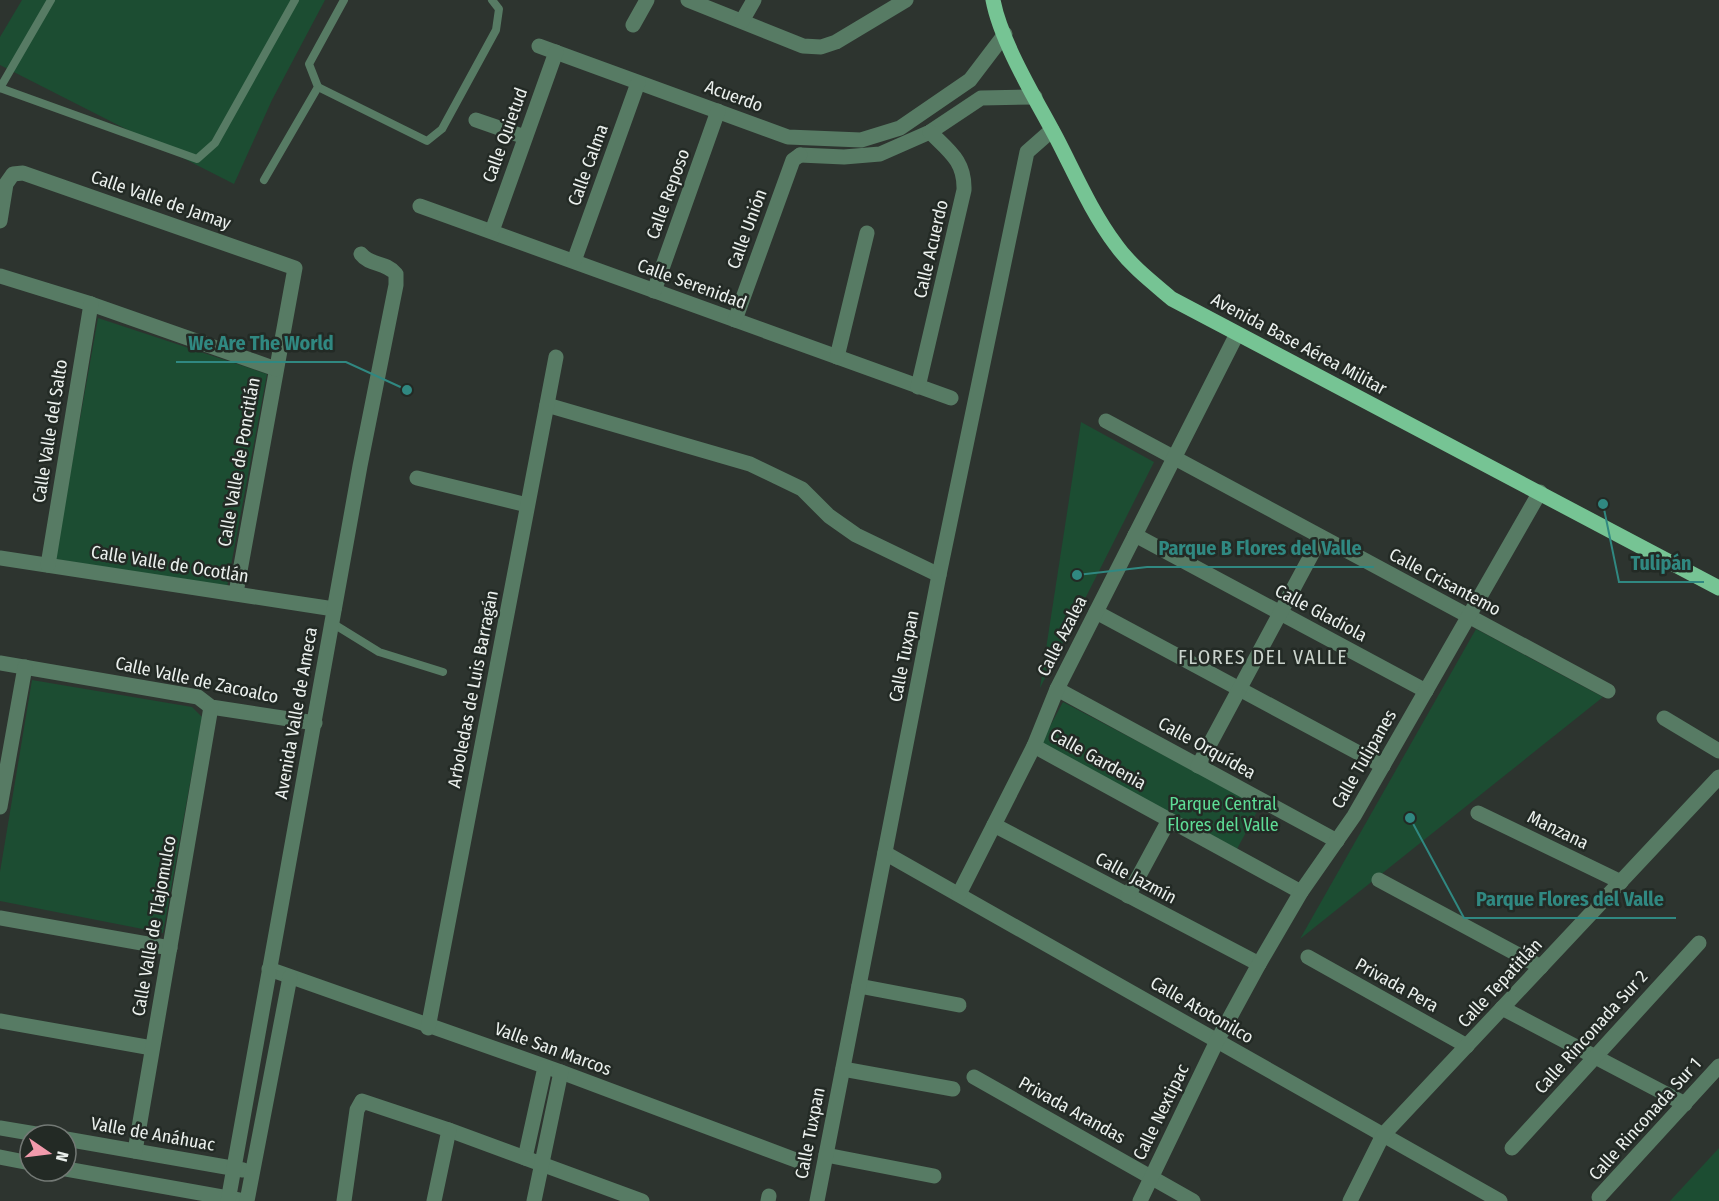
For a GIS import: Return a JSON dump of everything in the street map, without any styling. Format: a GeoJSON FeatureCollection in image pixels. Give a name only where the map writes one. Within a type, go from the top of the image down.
{"type":"FeatureCollection","features":[{"type":"Feature","properties":{"kind":"main road","name":"Avenida Base Aérea Militar"},"geometry":{"type":"LineString","coordinates":[[993,0],[1005,34],[1035,97],[1116,246],[1144,276],[1172,299],[1719,588]]}},
{"type":"Feature","properties":{"kind":"street"},"geometry":{"type":"LineString","coordinates":[[633,25],[647,0]]}},
{"type":"Feature","properties":{"kind":"street"},"geometry":{"type":"LineString","coordinates":[[688,0],[803,46],[821,47],[836,42],[906,0]]}},
{"type":"Feature","properties":{"kind":"street"},"geometry":{"type":"LineString","coordinates":[[742,21],[754,0]]}},
{"type":"Feature","properties":{"kind":"street","name":"Acuerdo"},"geometry":{"type":"LineString","coordinates":[[539,46],[798,138],[861,140],[900,128],[951,94],[970,80],[1005,34]]}},
{"type":"Feature","properties":{"kind":"street","name":"Calle Quietud"},"geometry":{"type":"LineString","coordinates":[[492,231],[555,52]]}},
{"type":"Feature","properties":{"kind":"street"},"geometry":{"type":"LineString","coordinates":[[970,80],[981,98]]}},
{"type":"Feature","properties":{"kind":"street","name":"Calle Calma"},"geometry":{"type":"LineString","coordinates":[[574,261],[638,83]]}},
{"type":"Feature","properties":{"kind":"street"},"geometry":{"type":"LineString","coordinates":[[951,94],[961,111]]}},
{"type":"Feature","properties":{"kind":"street"},"geometry":{"type":"LineString","coordinates":[[798,138],[800,155],[880,154],[930,132],[981,98],[1035,97]]}},
{"type":"Feature","properties":{"kind":"street","name":"Calle Reposo"},"geometry":{"type":"LineString","coordinates":[[654,291],[718,111]]}},
{"type":"Feature","properties":{"kind":"street"},"geometry":{"type":"LineString","coordinates":[[476,120],[525,137]]}},
{"type":"Feature","properties":{"kind":"street","name":"Calle Tuxpan"},"geometry":{"type":"LineString","coordinates":[[817,1201],[939,574],[1027,152],[1052,130]]}},
{"type":"Feature","properties":{"kind":"street","name":"Calle Acuerdo"},"geometry":{"type":"LineString","coordinates":[[918,387],[964,190],[964,174],[958,161],[930,132]]}},
{"type":"Feature","properties":{"kind":"street","name":"Calle Unión"},"geometry":{"type":"LineString","coordinates":[[735,320],[793,160],[800,155]]}},
{"type":"Feature","properties":{"kind":"street","name":"Calle Valle de Jamay"},"geometry":{"type":"LineString","coordinates":[[0,221],[6,184],[13,174],[23,173],[295,268]]}},
{"type":"Feature","properties":{"kind":"street","name":"Calle Serenidad"},"geometry":{"type":"LineString","coordinates":[[420,206],[951,398]]}},
{"type":"Feature","properties":{"kind":"street"},"geometry":{"type":"LineString","coordinates":[[837,357],[867,232]]}},
{"type":"Feature","properties":{"kind":"street","name":"Avenida Valle de Ameca"},"geometry":{"type":"LineString","coordinates":[[229,1200],[333,616],[396,285],[396,274],[389,266],[365,259],[361,254]]}},
{"type":"Feature","properties":{"kind":"street","name":"Calle Valle de Poncitlán"},"geometry":{"type":"LineString","coordinates":[[236,593],[295,268]]}},
{"type":"Feature","properties":{"kind":"street"},"geometry":{"type":"LineString","coordinates":[[0,276],[91,304],[276,369]]}},
{"type":"Feature","properties":{"kind":"street","name":"Calle Valle del Salto"},"geometry":{"type":"LineString","coordinates":[[48,565],[91,304]]}},
{"type":"Feature","properties":{"kind":"street","name":"Calle Azalea"},"geometry":{"type":"LineString","coordinates":[[959,894],[1034,746],[1057,689],[1237,334]]}},
{"type":"Feature","properties":{"kind":"street","name":"Arboledas de Luis Barragán"},"geometry":{"type":"LineString","coordinates":[[429,1027],[556,357]]}},
{"type":"Feature","properties":{"kind":"street"},"geometry":{"type":"LineString","coordinates":[[546,405],[750,464],[802,489],[829,516],[856,535],[939,574]]}},
{"type":"Feature","properties":{"kind":"street","name":"Calle Crisantemo"},"geometry":{"type":"LineString","coordinates":[[1106,421],[1608,691]]}},
{"type":"Feature","properties":{"kind":"street"},"geometry":{"type":"LineString","coordinates":[[417,478],[527,505]]}},
{"type":"Feature","properties":{"kind":"street","name":"Calle Tulipanes"},"geometry":{"type":"LineString","coordinates":[[1217,1041],[1301,892],[1338,842],[1383,766],[1540,492]]}},
{"type":"Feature","properties":{"kind":"street","name":"Calle Gladiola"},"geometry":{"type":"LineString","coordinates":[[1135,535],[1426,691]]}},
{"type":"Feature","properties":{"kind":"street"},"geometry":{"type":"LineString","coordinates":[[1198,766],[1321,537]]}},
{"type":"Feature","properties":{"kind":"street","name":"Calle Valle de Ocotlán"},"geometry":{"type":"LineString","coordinates":[[0,558],[236,593],[333,616]]}},
{"type":"Feature","properties":{"kind":"street"},"geometry":{"type":"LineString","coordinates":[[1096,612],[1383,766]]}},
{"type":"Feature","properties":{"kind":"street","name":"Calle Valle de Zacoalco"},"geometry":{"type":"LineString","coordinates":[[0,663],[198,697],[211,707],[315,723]]}},
{"type":"Feature","properties":{"kind":"street"},"geometry":{"type":"LineString","coordinates":[[0,807],[25,667]]}},
{"type":"Feature","properties":{"kind":"street","name":"Calle Orquídea"},"geometry":{"type":"LineString","coordinates":[[1057,689],[1338,842]]}},
{"type":"Feature","properties":{"kind":"street","name":"Calle Valle de Tlajomulco"},"geometry":{"type":"LineString","coordinates":[[135,1151],[211,707]]}},
{"type":"Feature","properties":{"kind":"street"},"geometry":{"type":"LineString","coordinates":[[1664,718],[1719,751]]}},
{"type":"Feature","properties":{"kind":"street","name":"Calle Gardenia"},"geometry":{"type":"LineString","coordinates":[[1034,746],[1301,892]]}},
{"type":"Feature","properties":{"kind":"street","name":"Calle Tepatitlán"},"geometry":{"type":"LineString","coordinates":[[1350,1201],[1383,1135],[1719,777]]}},
{"type":"Feature","properties":{"kind":"street","name":"Manzana"},"geometry":{"type":"LineString","coordinates":[[1478,813],[1621,882]]}},
{"type":"Feature","properties":{"kind":"street"},"geometry":{"type":"LineString","coordinates":[[1128,896],[1169,820]]}},
{"type":"Feature","properties":{"kind":"street","name":"Calle Jazmín"},"geometry":{"type":"LineString","coordinates":[[994,825],[1259,964]]}},
{"type":"Feature","properties":{"kind":"street","name":"Calle Atotonilco"},"geometry":{"type":"LineString","coordinates":[[885,853],[1500,1201]]}},
{"type":"Feature","properties":{"kind":"street"},"geometry":{"type":"LineString","coordinates":[[1379,880],[1541,967]]}},
{"type":"Feature","properties":{"kind":"street"},"geometry":{"type":"LineString","coordinates":[[0,918],[170,948]]}},
{"type":"Feature","properties":{"kind":"street","name":"Calle Rinconada Sur 2"},"geometry":{"type":"LineString","coordinates":[[1512,1148],[1700,943]]}},
{"type":"Feature","properties":{"kind":"street","name":"Privada Pera"},"geometry":{"type":"LineString","coordinates":[[1308,957],[1467,1046]]}},
{"type":"Feature","properties":{"kind":"street","name":"Valle San Marcos"},"geometry":{"type":"LineString","coordinates":[[269,969],[561,1072],[801,1162]]}},
{"type":"Feature","properties":{"kind":"street"},"geometry":{"type":"LineString","coordinates":[[78,1171],[229,1200],[246,1201],[290,977]]}},
{"type":"Feature","properties":{"kind":"street"},"geometry":{"type":"LineString","coordinates":[[859,986],[959,1005]]}},
{"type":"Feature","properties":{"kind":"street"},"geometry":{"type":"LineString","coordinates":[[1502,1008],[1685,1104]]}},
{"type":"Feature","properties":{"kind":"street"},"geometry":{"type":"LineString","coordinates":[[0,1021],[152,1048]]}},
{"type":"Feature","properties":{"kind":"street","name":"Calle Nextipac"},"geometry":{"type":"LineString","coordinates":[[1140,1201],[1217,1041]]}},
{"type":"Feature","properties":{"kind":"street","name":"Calle Rinconada Sur 1"},"geometry":{"type":"LineString","coordinates":[[1599,1197],[1719,1066]]}},
{"type":"Feature","properties":{"kind":"street"},"geometry":{"type":"LineString","coordinates":[[525,1158],[545,1067]]}},
{"type":"Feature","properties":{"kind":"street"},"geometry":{"type":"LineString","coordinates":[[843,1069],[953,1089]]}},
{"type":"Feature","properties":{"kind":"street"},"geometry":{"type":"LineString","coordinates":[[534,1201],[561,1072]]}},
{"type":"Feature","properties":{"kind":"street","name":"Privada Arandas"},"geometry":{"type":"LineString","coordinates":[[974,1077],[1193,1201]]}},
{"type":"Feature","properties":{"kind":"street"},"geometry":{"type":"LineString","coordinates":[[344,1201],[357,1110],[362,1101],[449,1130],[633,1199]]}},
{"type":"Feature","properties":{"kind":"street"},"geometry":{"type":"LineString","coordinates":[[0,1128],[18,1131]]}},
{"type":"Feature","properties":{"kind":"street"},"geometry":{"type":"LineString","coordinates":[[434,1201],[449,1130]]}},
{"type":"Feature","properties":{"kind":"street","name":"Valle de Anáhuac"},"geometry":{"type":"LineString","coordinates":[[78,1141],[253,1171]]}},
{"type":"Feature","properties":{"kind":"street"},"geometry":{"type":"LineString","coordinates":[[826,1155],[934,1176]]}},
{"type":"Feature","properties":{"kind":"street"},"geometry":{"type":"LineString","coordinates":[[0,1157],[18,1161]]}},
{"type":"Feature","properties":{"kind":"lane"},"geometry":{"type":"LineString","coordinates":[[51,0],[0,88],[197,159],[215,143],[295,0]]}},
{"type":"Feature","properties":{"kind":"lane"},"geometry":{"type":"LineString","coordinates":[[344,0],[309,64],[318,87],[428,141],[442,129],[496,30],[499,9],[492,0]]}},
{"type":"Feature","properties":{"kind":"lane"},"geometry":{"type":"LineString","coordinates":[[264,180],[318,87]]}},
{"type":"Feature","properties":{"kind":"lane"},"geometry":{"type":"LineString","coordinates":[[333,616],[379,652],[443,672]]}},
{"type":"Feature","properties":{"kind":"green space"},"geometry":{"type":"Polygon","coordinates":[[[22,0],[325,0],[272,100],[234,184],[0,65],[0,37],[22,0]]]}},
{"type":"Feature","properties":{"kind":"green space"},"geometry":{"type":"Polygon","coordinates":[[[98,318],[267,374],[227,587],[55,559],[98,318]]]}},
{"type":"Feature","properties":{"kind":"green space"},"geometry":{"type":"Polygon","coordinates":[[[1081,422],[1154,462],[1040,688],[1081,422]]]}},
{"type":"Feature","properties":{"kind":"green space"},"geometry":{"type":"Polygon","coordinates":[[[1476,629],[1603,697],[1300,939],[1476,629]]]}},
{"type":"Feature","properties":{"kind":"green space"},"geometry":{"type":"Polygon","coordinates":[[[32,680],[192,707],[202,717],[163,933],[0,901],[0,872],[32,680]]]}},
{"type":"Feature","properties":{"kind":"green space","name":"Parque Central Flores del Valle"},"geometry":{"type":"Polygon","coordinates":[[[1063,702],[1260,806],[1237,849],[1041,743],[1063,702]]]}},
{"type":"Feature","properties":{"kind":"green space"},"geometry":{"type":"Polygon","coordinates":[[[1719,1148],[1719,1201],[1670,1201],[1719,1148]]]}},
{"type":"Feature","properties":{"kind":"place","name":"We Are The World"},"geometry":{"type":"Point","coordinates":[407,390]}},
{"type":"Feature","properties":{"kind":"place","name":"Tulipán"},"geometry":{"type":"Point","coordinates":[1603,504]}},
{"type":"Feature","properties":{"kind":"place","name":"Parque B Flores del Valle"},"geometry":{"type":"Point","coordinates":[1077,575]}},
{"type":"Feature","properties":{"kind":"place","name":"Parque Flores del Valle"},"geometry":{"type":"Point","coordinates":[1410,818]}},
{"type":"Feature","properties":{"kind":"district","name":"FLORES DEL VALLE"},"geometry":{"type":"Point","coordinates":[1263,657]}}]}
